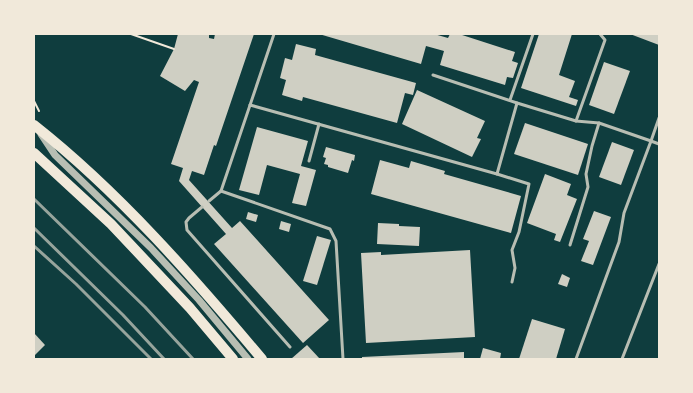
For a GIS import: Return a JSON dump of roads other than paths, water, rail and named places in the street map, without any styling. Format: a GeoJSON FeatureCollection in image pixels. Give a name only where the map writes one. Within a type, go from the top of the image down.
{"type":"FeatureCollection","features":[{"type":"Feature","properties":{"kind":"main road"},"geometry":{"type":"LineString","coordinates":[[34,125],[53,140],[125,207],[205,291],[262,359]]}},
{"type":"Feature","properties":{"kind":"main road"},"geometry":{"type":"LineString","coordinates":[[34,153],[111,224],[190,308],[233,359]]}},
{"type":"Feature","properties":{"kind":"street"},"geometry":{"type":"LineString","coordinates":[[34,122],[55,155],[151,248],[199,300],[248,359]]}},
{"type":"Feature","properties":{"kind":"lane"},"geometry":{"type":"LineString","coordinates":[[209,202],[221,190],[274,34]]}},
{"type":"Feature","properties":{"kind":"lane"},"geometry":{"type":"LineString","coordinates":[[510,100],[533,34]]}},
{"type":"Feature","properties":{"kind":"lane"},"geometry":{"type":"LineString","coordinates":[[576,121],[605,40],[600,34]]}},
{"type":"Feature","properties":{"kind":"lane"},"geometry":{"type":"LineString","coordinates":[[433,75],[576,121],[599,123],[659,144]]}},
{"type":"Feature","properties":{"kind":"lane"},"geometry":{"type":"LineString","coordinates":[[498,174],[518,103]]}},
{"type":"Feature","properties":{"kind":"lane"},"geometry":{"type":"LineString","coordinates":[[250,105],[529,184],[519,232],[512,250],[515,268],[512,282]]}},
{"type":"Feature","properties":{"kind":"lane"},"geometry":{"type":"LineString","coordinates":[[576,359],[619,242],[624,213],[659,118]]}},
{"type":"Feature","properties":{"kind":"lane"},"geometry":{"type":"LineString","coordinates":[[570,245],[588,187],[586,174],[599,123]]}},
{"type":"Feature","properties":{"kind":"lane"},"geometry":{"type":"LineString","coordinates":[[309,161],[319,124]]}},
{"type":"Feature","properties":{"kind":"lane"},"geometry":{"type":"LineString","coordinates":[[221,190],[330,229],[336,241],[343,359]]}},
{"type":"Feature","properties":{"kind":"lane"},"geometry":{"type":"LineString","coordinates":[[202,207],[186,222],[187,230],[290,347]]}},
{"type":"Feature","properties":{"kind":"lane"},"geometry":{"type":"LineString","coordinates":[[622,359],[659,264]]}},
{"type":"Feature","properties":{"kind":"railway"},"geometry":{"type":"LineString","coordinates":[[34,199],[145,307],[193,359]]}},
{"type":"Feature","properties":{"kind":"railway"},"geometry":{"type":"LineString","coordinates":[[34,228],[123,315],[164,359]]}},
{"type":"Feature","properties":{"kind":"railway"},"geometry":{"type":"LineString","coordinates":[[34,246],[76,284],[151,359]]}}]}
